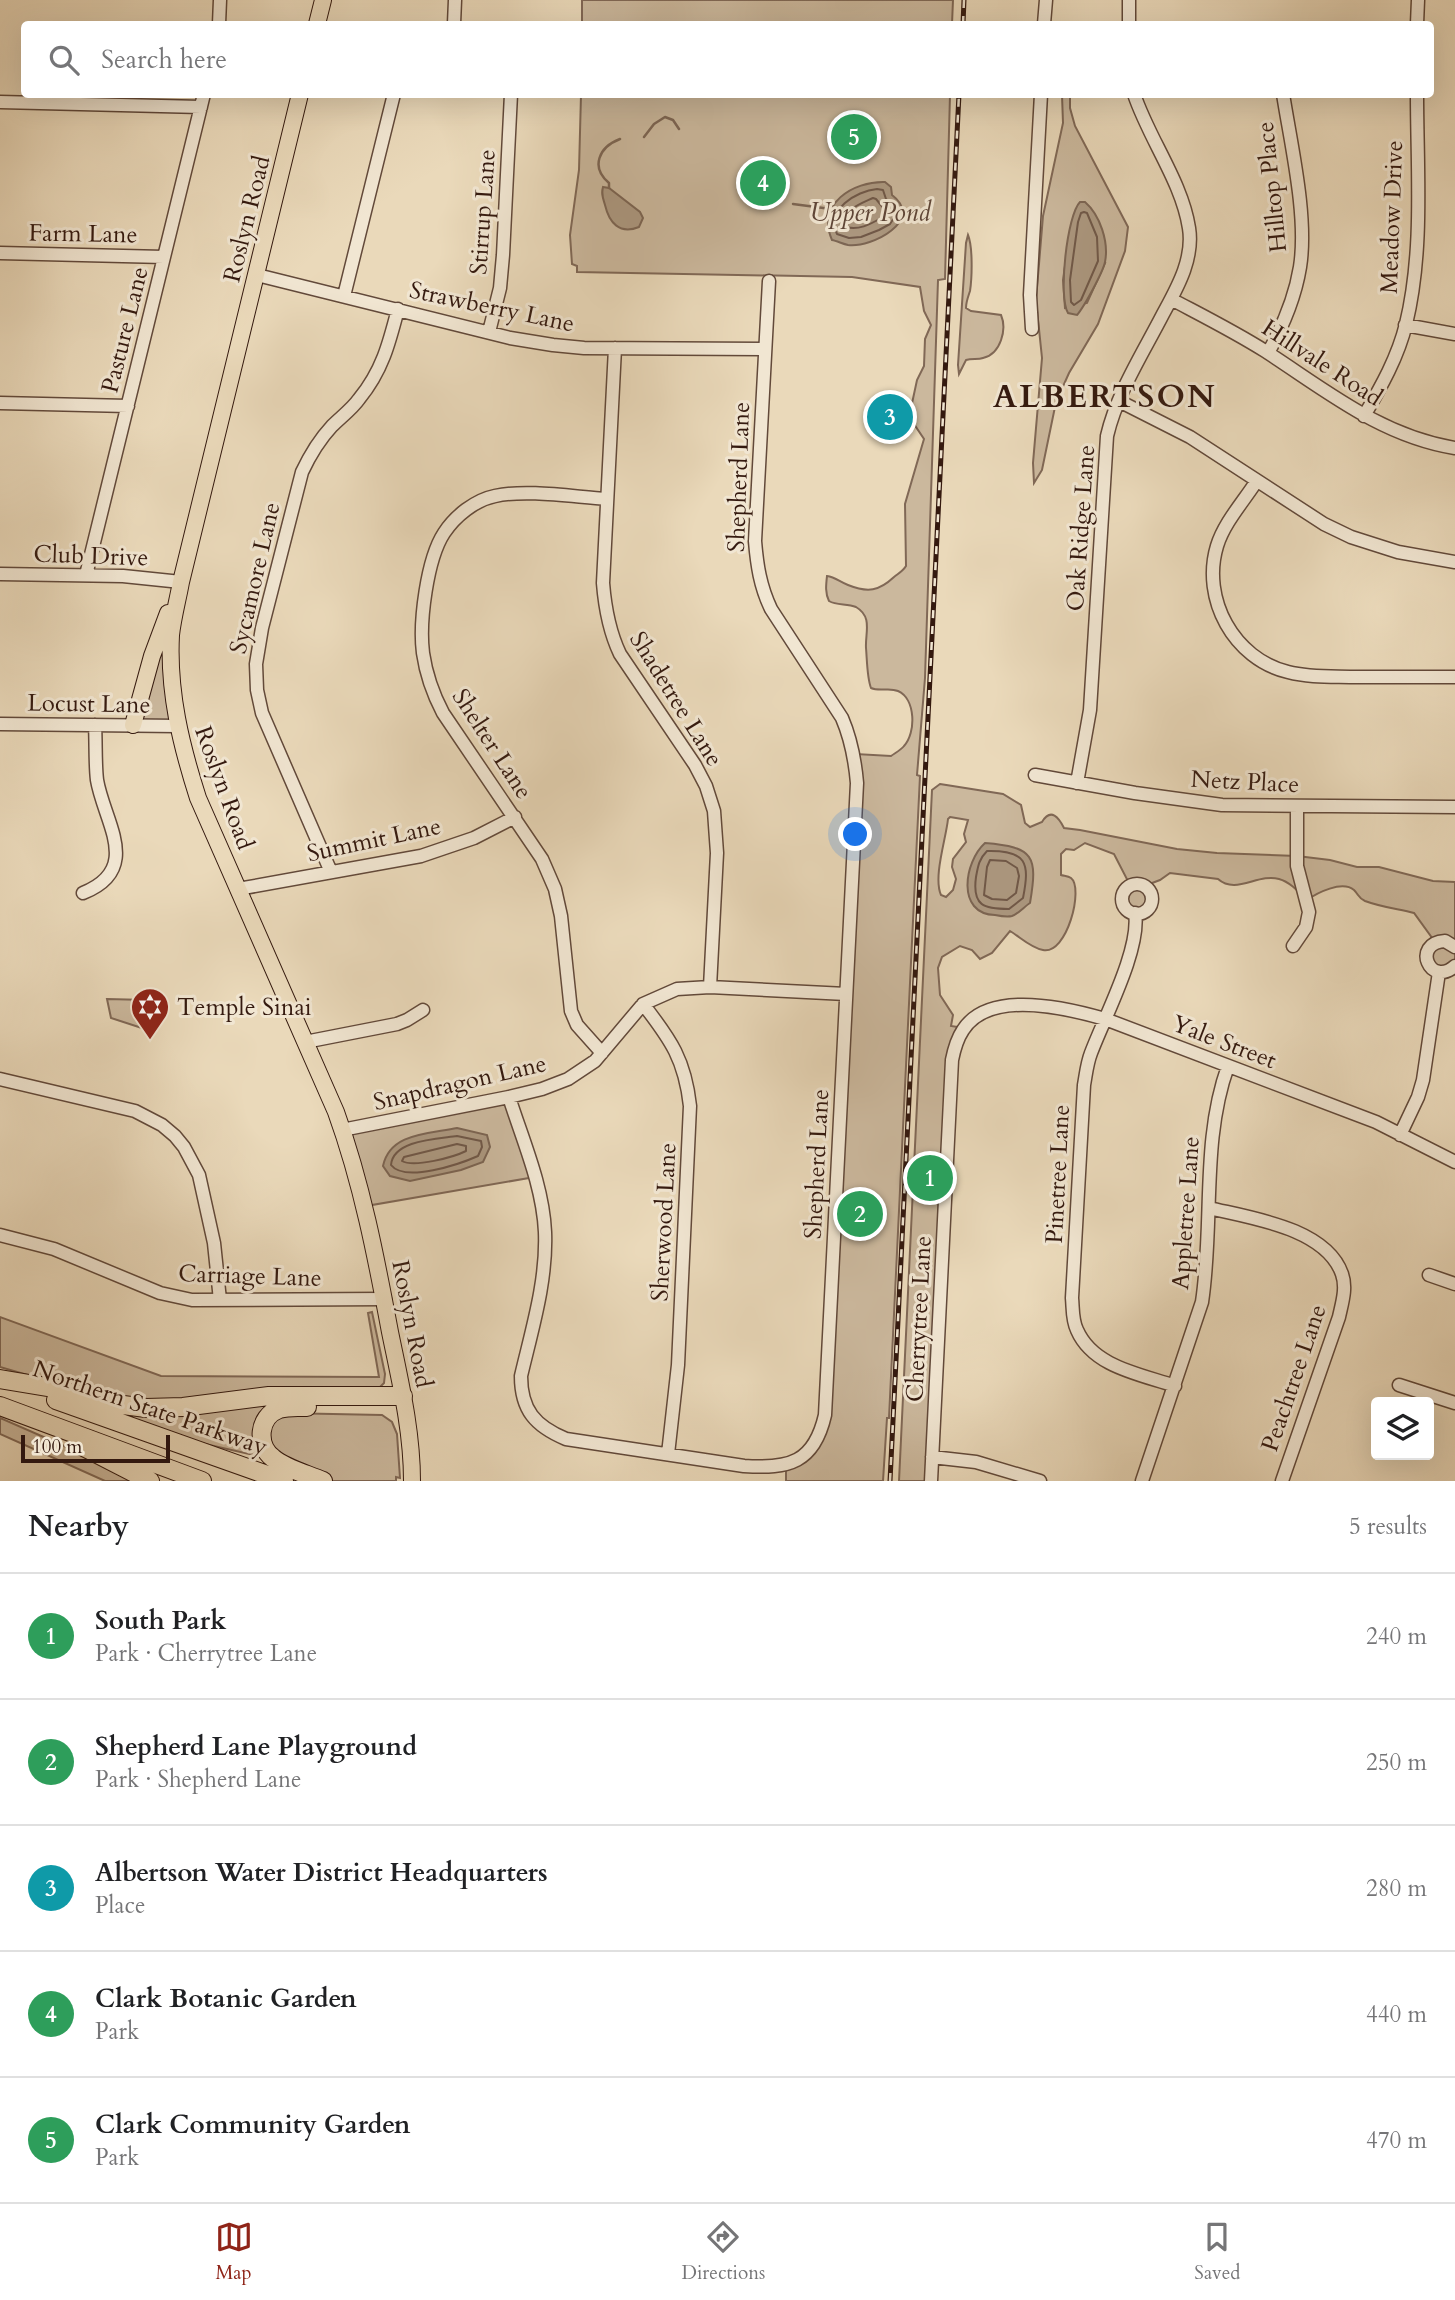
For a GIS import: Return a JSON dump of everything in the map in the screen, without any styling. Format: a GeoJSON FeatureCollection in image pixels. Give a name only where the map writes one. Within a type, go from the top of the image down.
{"type":"FeatureCollection","features":[{"type":"Feature","properties":{"kind":"highway"},"geometry":{"type":"LineString","coordinates":[[0,1380],[53,1388],[108,1403],[146,1408],[183,1407],[270,1396],[404,1399]]}},
{"type":"Feature","properties":{"kind":"highway","name":"Northern State Parkway"},"geometry":{"type":"LineString","coordinates":[[0,1380],[284,1481]]}},
{"type":"Feature","properties":{"kind":"highway"},"geometry":{"type":"LineString","coordinates":[[323,1481],[278,1462],[266,1452],[261,1437],[268,1417],[280,1408],[388,1407],[404,1399]]}},
{"type":"Feature","properties":{"kind":"highway","name":"Northern State Parkway"},"geometry":{"type":"LineString","coordinates":[[0,1406],[202,1481]]}},
{"type":"Feature","properties":{"kind":"highway"},"geometry":{"type":"LineString","coordinates":[[26,1415],[150,1481]]}},
{"type":"Feature","properties":{"kind":"main road"},"geometry":{"type":"LineString","coordinates":[[318,21],[323,0]]}},
{"type":"Feature","properties":{"kind":"main road","name":"Roslyn Road"},"geometry":{"type":"LineString","coordinates":[[299,98],[181,582],[172,632],[173,700],[183,751],[198,799],[342,1130],[366,1206],[404,1399],[412,1481]]}},
{"type":"Feature","properties":{"kind":"main road"},"geometry":{"type":"LineString","coordinates":[[133,725],[152,656],[181,582]]}},
{"type":"Feature","properties":{"kind":"street"},"geometry":{"type":"LineString","coordinates":[[219,21],[220,0]]}},
{"type":"Feature","properties":{"kind":"street"},"geometry":{"type":"LineString","coordinates":[[454,21],[455,0]]}},
{"type":"Feature","properties":{"kind":"street"},"geometry":{"type":"LineString","coordinates":[[1044,21],[1045,0]]}},
{"type":"Feature","properties":{"kind":"street"},"geometry":{"type":"LineString","coordinates":[[1129,0],[1129,21]]}},
{"type":"Feature","properties":{"kind":"street"},"geometry":{"type":"LineString","coordinates":[[1417,21],[1418,0]]}},
{"type":"Feature","properties":{"kind":"street"},"geometry":{"type":"LineString","coordinates":[[344,296],[393,98]]}},
{"type":"Feature","properties":{"kind":"street","name":"Stirrup Lane"},"geometry":{"type":"LineString","coordinates":[[489,332],[500,288],[511,98]]}},
{"type":"Feature","properties":{"kind":"street"},"geometry":{"type":"LineString","coordinates":[[1032,329],[1030,295],[1041,98]]}},
{"type":"Feature","properties":{"kind":"street","name":"Oak Ridge Lane"},"geometry":{"type":"LineString","coordinates":[[1077,783],[1090,710],[1106,447],[1110,426],[1119,401],[1171,299],[1190,246],[1189,227],[1179,193],[1149,133],[1136,98]]}},
{"type":"Feature","properties":{"kind":"street","name":"Hilltop Place"},"geometry":{"type":"LineString","coordinates":[[1268,353],[1283,326],[1291,304],[1302,246],[1301,212],[1284,98]]}},
{"type":"Feature","properties":{"kind":"street","name":"Meadow Drive"},"geometry":{"type":"LineString","coordinates":[[1364,416],[1395,357],[1405,325],[1416,257],[1417,98]]}},
{"type":"Feature","properties":{"kind":"street"},"geometry":{"type":"LineString","coordinates":[[0,102],[203,101]]}},
{"type":"Feature","properties":{"kind":"street","name":"Pasture Lane"},"geometry":{"type":"LineString","coordinates":[[86,575],[203,101]]}},
{"type":"Feature","properties":{"kind":"street","name":"Farm Lane"},"geometry":{"type":"LineString","coordinates":[[0,253],[164,257]]}},
{"type":"Feature","properties":{"kind":"street","name":"Strawberry Lane"},"geometry":{"type":"LineString","coordinates":[[257,275],[553,345],[765,349]]}},
{"type":"Feature","properties":{"kind":"street","name":"Shepherd Lane"},"geometry":{"type":"LineString","coordinates":[[509,1097],[535,1177],[545,1230],[544,1274],[522,1376],[521,1391],[527,1408],[547,1431],[566,1439],[772,1468],[786,1465],[804,1455],[816,1441],[825,1415],[857,783],[850,736],[842,718],[771,608],[758,575],[755,541],[769,281]]}},
{"type":"Feature","properties":{"kind":"street","name":"Hillvale Road"},"geometry":{"type":"LineString","coordinates":[[1171,299],[1231,330],[1364,416],[1412,439],[1455,448]]}},
{"type":"Feature","properties":{"kind":"street","name":"Sycamore Lane"},"geometry":{"type":"LineString","coordinates":[[331,872],[262,713],[257,690],[256,664],[302,472],[322,437],[358,402],[378,373],[398,309]]}},
{"type":"Feature","properties":{"kind":"street"},"geometry":{"type":"LineString","coordinates":[[1405,325],[1455,334]]}},
{"type":"Feature","properties":{"kind":"street","name":"Shadetree Lane"},"geometry":{"type":"LineString","coordinates":[[615,348],[604,606],[613,639],[632,675],[695,765],[706,786],[714,811],[717,853],[710,987]]}},
{"type":"Feature","properties":{"kind":"street"},"geometry":{"type":"LineString","coordinates":[[1119,401],[1190,437],[1302,512],[1351,537],[1398,552],[1455,562]]}},
{"type":"Feature","properties":{"kind":"street"},"geometry":{"type":"LineString","coordinates":[[0,403],[128,406]]}},
{"type":"Feature","properties":{"kind":"street"},"geometry":{"type":"LineString","coordinates":[[1256,482],[1221,536],[1214,561],[1214,588],[1221,613],[1245,649],[1276,668],[1290,673],[1320,676],[1455,677]]}},
{"type":"Feature","properties":{"kind":"street","name":"Shelter Lane"},"geometry":{"type":"LineString","coordinates":[[603,1053],[577,1025],[571,1011],[562,916],[555,889],[542,859],[443,713],[426,671],[422,649],[422,615],[437,549],[444,534],[457,517],[478,502],[494,496],[517,494],[607,499]]}},
{"type":"Feature","properties":{"kind":"street","name":"Club Drive"},"geometry":{"type":"LineString","coordinates":[[0,574],[123,576],[181,582]]}},
{"type":"Feature","properties":{"kind":"street","name":"Locust Lane"},"geometry":{"type":"LineString","coordinates":[[0,724],[178,726]]}},
{"type":"Feature","properties":{"kind":"street"},"geometry":{"type":"LineString","coordinates":[[83,893],[93,889],[108,876],[117,850],[115,835],[97,779],[95,725]]}},
{"type":"Feature","properties":{"kind":"street","name":"Netz Place"},"geometry":{"type":"LineString","coordinates":[[1035,775],[1222,805],[1455,807]]}},
{"type":"Feature","properties":{"kind":"street"},"geometry":{"type":"LineString","coordinates":[[1293,946],[1308,919],[1306,896],[1297,866],[1297,806]]}},
{"type":"Feature","properties":{"kind":"street","name":"Summit Lane"},"geometry":{"type":"LineString","coordinates":[[237,888],[421,856],[449,848],[514,817]]}},
{"type":"Feature","properties":{"kind":"street","name":"Pinetree Lane"},"geometry":{"type":"LineString","coordinates":[[1135,913],[1136,928],[1132,949],[1090,1056],[1084,1085],[1072,1298],[1074,1321],[1084,1343],[1098,1356],[1109,1363],[1175,1386]]}},
{"type":"Feature","properties":{"kind":"street"},"geometry":{"type":"LineString","coordinates":[[1455,947],[1450,942],[1440,941],[1428,949],[1428,963],[1438,972],[1448,971],[1455,966]]}},
{"type":"Feature","properties":{"kind":"street"},"geometry":{"type":"LineString","coordinates":[[1400,1135],[1423,1080],[1438,972]]}},
{"type":"Feature","properties":{"kind":"street","name":"Snapdragon Lane"},"geometry":{"type":"LineString","coordinates":[[342,1130],[509,1097],[568,1079],[603,1053],[643,1004],[677,989],[710,987],[846,994]]}},
{"type":"Feature","properties":{"kind":"street","name":"Sherwood Lane"},"geometry":{"type":"LineString","coordinates":[[643,1004],[680,1058],[687,1080],[690,1107],[678,1365],[668,1454]]}},
{"type":"Feature","properties":{"kind":"street","name":"Yale Street"},"geometry":{"type":"LineString","coordinates":[[971,1021],[990,1008],[1007,1005],[1059,1008],[1105,1019],[1376,1122],[1455,1162]]}},
{"type":"Feature","properties":{"kind":"street"},"geometry":{"type":"LineString","coordinates":[[305,1042],[397,1024],[423,1010]]}},
{"type":"Feature","properties":{"kind":"street","name":"Cherrytree Lane"},"geometry":{"type":"LineString","coordinates":[[932,1457],[952,1060],[957,1041],[971,1021]]}},
{"type":"Feature","properties":{"kind":"street","name":"Appletree Lane"},"geometry":{"type":"LineString","coordinates":[[1142,1481],[1202,1302],[1206,1273],[1214,1114],[1228,1066]]}},
{"type":"Feature","properties":{"kind":"street"},"geometry":{"type":"LineString","coordinates":[[0,1079],[135,1111],[151,1118],[175,1136],[199,1175],[214,1243],[220,1300]]}},
{"type":"Feature","properties":{"kind":"street","name":"Peachtree Lane"},"geometry":{"type":"LineString","coordinates":[[1209,1208],[1304,1235],[1332,1256],[1342,1273],[1344,1294],[1339,1317],[1282,1481]]}},
{"type":"Feature","properties":{"kind":"street","name":"Carriage Lane"},"geometry":{"type":"LineString","coordinates":[[0,1235],[54,1249],[160,1293],[192,1300],[384,1299]]}},
{"type":"Feature","properties":{"kind":"street"},"geometry":{"type":"LineString","coordinates":[[1429,1275],[1455,1284]]}},
{"type":"Feature","properties":{"kind":"street"},"geometry":{"type":"LineString","coordinates":[[1399,1385],[1455,1403]]}},
{"type":"Feature","properties":{"kind":"street"},"geometry":{"type":"LineString","coordinates":[[931,1481],[932,1457],[976,1462],[1040,1481]]}},
{"type":"Feature","properties":{"kind":"shaded area"},"geometry":{"type":"Polygon","coordinates":[[[582,0],[953,0],[952,21],[582,21],[582,0]]]}},
{"type":"Feature","properties":{"kind":"shaded area"},"geometry":{"type":"Polygon","coordinates":[[[581,98],[950,98],[945,279],[938,280],[925,678],[917,775],[920,776],[889,1418],[883,1481],[786,1481],[786,1467],[822,1432],[856,754],[891,756],[904,746],[912,725],[911,708],[904,695],[895,690],[871,688],[867,668],[865,616],[856,607],[829,601],[826,592],[827,576],[867,590],[889,582],[906,566],[905,504],[924,439],[914,424],[911,408],[917,380],[924,366],[925,339],[931,325],[924,311],[920,287],[852,277],[577,272],[577,266],[572,264],[570,235],[579,170],[581,98]]]}},
{"type":"Feature","properties":{"kind":"shaded area"},"geometry":{"type":"Polygon","coordinates":[[[1062,98],[1070,98],[1075,126],[1128,227],[1125,251],[1098,324],[1069,373],[1056,402],[1042,470],[1034,483],[1033,463],[1042,358],[1036,300],[1043,216],[1063,123],[1062,98]],[[1066,259],[1063,280],[1065,308],[1087,303],[1105,263],[1066,259]]]}},
{"type":"Feature","properties":{"kind":"shaded area"},"geometry":{"type":"Polygon","coordinates":[[[968,235],[972,271],[966,308],[1001,315],[1003,334],[994,352],[981,359],[966,360],[959,374],[958,365],[968,235]]]}},
{"type":"Feature","properties":{"kind":"shaded area"},"geometry":{"type":"Polygon","coordinates":[[[172,632],[178,726],[133,725],[152,656],[172,632]]]}},
{"type":"Feature","properties":{"kind":"shaded area"},"geometry":{"type":"Polygon","coordinates":[[[940,784],[1003,794],[1021,805],[1025,823],[1030,827],[1052,815],[1064,828],[1177,849],[1297,856],[1357,867],[1379,867],[1433,881],[1455,882],[1455,938],[1450,942],[1455,947],[1455,966],[1430,967],[1435,942],[1414,913],[1365,901],[1354,890],[1343,886],[1307,900],[1291,885],[1279,879],[1232,885],[1218,879],[1170,873],[1144,886],[1151,896],[1148,908],[1140,913],[1131,912],[1122,901],[1124,892],[1130,885],[1114,854],[1085,843],[1074,850],[1066,849],[1061,854],[1061,875],[1071,878],[1075,884],[1074,906],[1066,932],[1052,949],[1034,947],[1010,931],[992,953],[980,959],[972,950],[960,946],[942,957],[938,968],[940,995],[953,1015],[951,1026],[964,1028],[956,1041],[931,1481],[899,1481],[932,790],[940,784]],[[948,819],[938,878],[941,895],[946,897],[953,890],[956,879],[952,867],[953,859],[966,842],[964,834],[968,820],[948,819]]]}},
{"type":"Feature","properties":{"kind":"shaded area"},"geometry":{"type":"Polygon","coordinates":[[[107,999],[146,1000],[148,1030],[111,1018],[107,999]]]}},
{"type":"Feature","properties":{"kind":"shaded area"},"geometry":{"type":"Polygon","coordinates":[[[509,1097],[535,1177],[366,1206],[342,1130],[509,1097]]]}},
{"type":"Feature","properties":{"kind":"shaded area"},"geometry":{"type":"Polygon","coordinates":[[[372,1312],[385,1374],[384,1383],[379,1388],[127,1404],[0,1367],[0,1317],[161,1376],[379,1377],[368,1313],[372,1312]]]}},
{"type":"Feature","properties":{"kind":"shaded area"},"geometry":{"type":"Polygon","coordinates":[[[270,1402],[255,1444],[258,1456],[205,1444],[132,1419],[132,1412],[270,1402]]]}},
{"type":"Feature","properties":{"kind":"shaded area"},"geometry":{"type":"Polygon","coordinates":[[[283,1413],[382,1415],[392,1422],[397,1434],[400,1478],[396,1477],[396,1481],[333,1481],[277,1458],[267,1432],[272,1419],[283,1413]]]}},
{"type":"Feature","properties":{"kind":"shaded area"},"geometry":{"type":"Polygon","coordinates":[[[0,1418],[137,1481],[105,1481],[0,1434],[0,1418]]]}},
{"type":"Feature","properties":{"kind":"water","name":"Upper Pond"},"geometry":{"type":"Polygon","coordinates":[[[885,182],[901,204],[899,223],[870,242],[848,245],[832,240],[828,227],[829,216],[840,197],[861,186],[885,182]]]}},
{"type":"Feature","properties":{"kind":"water"},"geometry":{"type":"Polygon","coordinates":[[[603,187],[609,188],[640,212],[643,218],[639,227],[626,229],[612,222],[603,198],[603,187]]]}},
{"type":"Feature","properties":{"kind":"water"},"geometry":{"type":"Polygon","coordinates":[[[1080,202],[1085,202],[1090,207],[1099,221],[1106,254],[1101,273],[1077,315],[1068,313],[1065,304],[1064,274],[1071,223],[1080,202]]]}},
{"type":"Feature","properties":{"kind":"water"},"geometry":{"type":"Polygon","coordinates":[[[985,843],[1014,847],[1029,857],[1033,874],[1030,903],[1017,914],[1002,916],[983,912],[974,906],[969,897],[972,862],[985,843]]]}},
{"type":"Feature","properties":{"kind":"water"},"geometry":{"type":"Polygon","coordinates":[[[457,1128],[487,1135],[490,1147],[483,1162],[461,1170],[410,1181],[390,1176],[383,1166],[393,1147],[402,1141],[457,1128]]]}},
{"type":"Feature","properties":{"kind":"waterway"},"geometry":{"type":"LineString","coordinates":[[644,137],[654,124],[665,117],[673,120],[679,129]]}},
{"type":"Feature","properties":{"kind":"waterway"},"geometry":{"type":"LineString","coordinates":[[609,188],[609,183],[600,170],[600,158],[607,147],[620,139]]}},
{"type":"Feature","properties":{"kind":"waterway"},"geometry":{"type":"LineString","coordinates":[[793,204],[831,209]]}},
{"type":"Feature","properties":{"kind":"railway"},"geometry":{"type":"LineString","coordinates":[[963,21],[964,0]]}},
{"type":"Feature","properties":{"kind":"railway"},"geometry":{"type":"LineString","coordinates":[[890,1481],[959,98]]}},
{"type":"Feature","properties":{"kind":"place","name":"Clark Community Garden"},"geometry":{"type":"Point","coordinates":[854,137]}},
{"type":"Feature","properties":{"kind":"place","name":"Clark Botanic Garden"},"geometry":{"type":"Point","coordinates":[763,183]}},
{"type":"Feature","properties":{"kind":"place","name":"Albertson Water District Headquarters"},"geometry":{"type":"Point","coordinates":[890,417]}},
{"type":"Feature","properties":{"kind":"place","name":"Temple Sinai"},"geometry":{"type":"Point","coordinates":[150,1041]}},
{"type":"Feature","properties":{"kind":"place","name":"South Park"},"geometry":{"type":"Point","coordinates":[930,1178]}},
{"type":"Feature","properties":{"kind":"place","name":"Shepherd Lane Playground"},"geometry":{"type":"Point","coordinates":[860,1214]}},
{"type":"Feature","properties":{"kind":"district","name":"ALBERTSON"},"geometry":{"type":"Point","coordinates":[1105,397]}}]}
